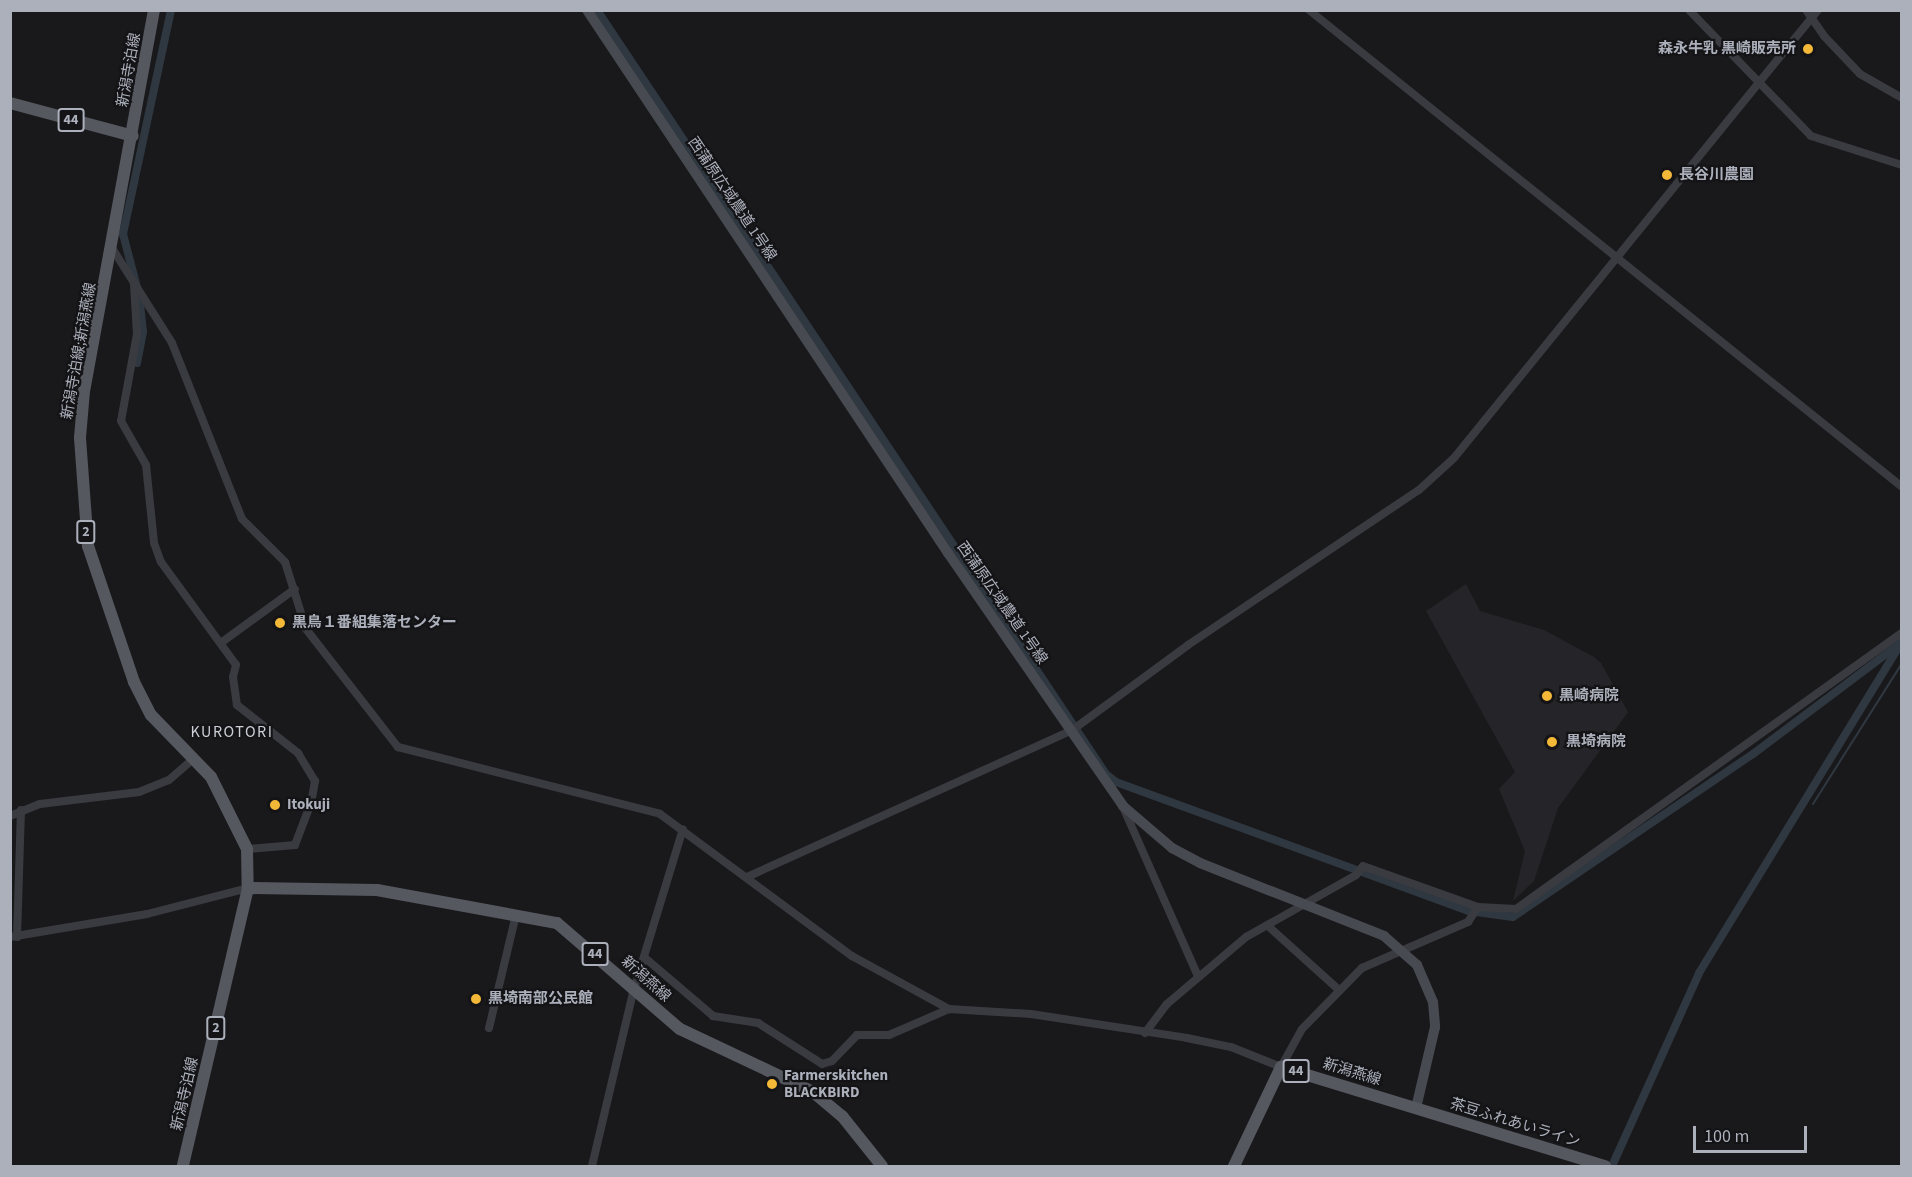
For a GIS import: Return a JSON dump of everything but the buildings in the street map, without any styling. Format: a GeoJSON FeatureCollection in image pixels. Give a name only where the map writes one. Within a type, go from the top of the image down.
{"type":"FeatureCollection","features":[{"type":"Feature","properties":{"kind":"main road","name":"新潟寺泊線"},"geometry":{"type":"LineString","coordinates":[[133,136],[154,10]]}},
{"type":"Feature","properties":{"kind":"main road","name":"44"},"geometry":{"type":"LineString","coordinates":[[10,103],[133,136]]}},
{"type":"Feature","properties":{"kind":"main road","name":"新潟寺泊線;新潟燕線"},"geometry":{"type":"LineString","coordinates":[[133,136],[82,416],[88,546],[134,682],[152,715],[211,777],[227,804],[247,849],[248,888]]}},
{"type":"Feature","properties":{"kind":"main road","name":"新潟燕線"},"geometry":{"type":"LineString","coordinates":[[248,888],[350,887],[557,923],[680,1029],[813,1092],[842,1116],[882,1167]]}},
{"type":"Feature","properties":{"kind":"main road","name":"新潟寺泊線"},"geometry":{"type":"LineString","coordinates":[[183,1167],[248,888]]}},
{"type":"Feature","properties":{"kind":"main road","name":"44"},"geometry":{"type":"LineString","coordinates":[[1234,1167],[1281,1066]]}},
{"type":"Feature","properties":{"kind":"main road","name":"新潟燕線"},"geometry":{"type":"LineString","coordinates":[[1281,1066],[1416,1108]]}},
{"type":"Feature","properties":{"kind":"main road","name":"茶豆ふれあいライン"},"geometry":{"type":"LineString","coordinates":[[1416,1108],[1605,1167]]}},
{"type":"Feature","properties":{"kind":"street","name":"西蒲原広域農道 1号線"},"geometry":{"type":"LineString","coordinates":[[587,10],[1123,806],[1155,836],[1181,853],[1303,905],[1384,936],[1402,948],[1428,986],[1435,1027],[1416,1108]]}},
{"type":"Feature","properties":{"kind":"street"},"geometry":{"type":"LineString","coordinates":[[1309,10],[1902,487]]}},
{"type":"Feature","properties":{"kind":"street"},"geometry":{"type":"LineString","coordinates":[[1689,10],[1756,83],[1811,136],[1902,165]]}},
{"type":"Feature","properties":{"kind":"street"},"geometry":{"type":"LineString","coordinates":[[747,877],[1071,731],[1188,645],[1419,490],[1454,458],[1756,83],[1808,14],[1818,10]]}},
{"type":"Feature","properties":{"kind":"street"},"geometry":{"type":"LineString","coordinates":[[1808,14],[1860,74],[1902,98]]}},
{"type":"Feature","properties":{"kind":"street"},"geometry":{"type":"LineString","coordinates":[[112,248],[172,343],[242,519],[285,562],[306,629],[398,747],[660,814],[852,956],[949,1009],[1031,1014],[1231,1047],[1281,1066],[1302,1029],[1362,968],[1402,948],[1468,922],[1478,907]]}},
{"type":"Feature","properties":{"kind":"street"},"geometry":{"type":"LineString","coordinates":[[134,282],[136,334],[121,421],[146,465],[154,543],[161,562],[222,642],[236,665],[233,677],[237,705],[298,753],[315,781],[311,803],[294,845],[247,849]]}},
{"type":"Feature","properties":{"kind":"street"},"geometry":{"type":"LineString","coordinates":[[222,642],[295,589]]}},
{"type":"Feature","properties":{"kind":"street"},"geometry":{"type":"LineString","coordinates":[[1145,1033],[1167,1004],[1198,975],[1246,937],[1268,926],[1363,867],[1478,907],[1516,909],[1902,633]]}},
{"type":"Feature","properties":{"kind":"street"},"geometry":{"type":"LineString","coordinates":[[194,759],[170,780],[139,792],[16,813],[13,937],[147,914],[248,888]]}},
{"type":"Feature","properties":{"kind":"street"},"geometry":{"type":"LineString","coordinates":[[1123,806],[1198,975]]}},
{"type":"Feature","properties":{"kind":"street"},"geometry":{"type":"LineString","coordinates":[[592,1167],[634,989],[683,830]]}},
{"type":"Feature","properties":{"kind":"street"},"geometry":{"type":"LineString","coordinates":[[489,1028],[516,915]]}},
{"type":"Feature","properties":{"kind":"street"},"geometry":{"type":"LineString","coordinates":[[1268,926],[1339,990]]}},
{"type":"Feature","properties":{"kind":"street"},"geometry":{"type":"LineString","coordinates":[[644,957],[713,1016],[758,1023],[822,1064],[832,1061],[857,1035],[889,1035],[949,1009]]}},
{"type":"Feature","properties":{"kind":"shaded area","name":"黒埼病院"},"geometry":{"type":"Polygon","coordinates":[[[1466,584],[1480,611],[1544,630],[1594,657],[1601,663],[1628,712],[1558,808],[1534,881],[1513,901],[1525,851],[1499,789],[1515,772],[1426,611],[1466,584]]]}},
{"type":"Feature","properties":{"kind":"waterway"},"geometry":{"type":"LineString","coordinates":[[137,363],[143,332],[139,295],[123,234],[171,10]]}},
{"type":"Feature","properties":{"kind":"waterway"},"geometry":{"type":"LineString","coordinates":[[597,10],[1106,774],[1116,782],[1469,911],[1513,917],[1753,754],[1902,642]]}},
{"type":"Feature","properties":{"kind":"waterway"},"geometry":{"type":"LineString","coordinates":[[1612,1166],[1699,973],[1899,646]]}},
{"type":"Feature","properties":{"kind":"waterway"},"geometry":{"type":"LineString","coordinates":[[1813,804],[1902,663]]}},
{"type":"Feature","properties":{"kind":"waterway"},"geometry":{"type":"LineString","coordinates":[[10,827],[10,882]]}},
{"type":"Feature","properties":{"kind":"place","name":"森永牛乳 黒崎販売所"},"geometry":{"type":"Point","coordinates":[1808,49]}},
{"type":"Feature","properties":{"kind":"place","name":"長谷川農園"},"geometry":{"type":"Point","coordinates":[1667,175]}},
{"type":"Feature","properties":{"kind":"place","name":"黒鳥１番組集落センター"},"geometry":{"type":"Point","coordinates":[280,623]}},
{"type":"Feature","properties":{"kind":"place","name":"黒崎病院"},"geometry":{"type":"Point","coordinates":[1547,696]}},
{"type":"Feature","properties":{"kind":"place","name":"黒埼病院"},"geometry":{"type":"Point","coordinates":[1552,742]}},
{"type":"Feature","properties":{"kind":"place","name":"Itokuji"},"geometry":{"type":"Point","coordinates":[275,805]}},
{"type":"Feature","properties":{"kind":"place","name":"黒埼南部公民館"},"geometry":{"type":"Point","coordinates":[476,999]}},
{"type":"Feature","properties":{"kind":"place","name":"Farmerskitchen BLACKBIRD"},"geometry":{"type":"Point","coordinates":[772,1084]}},
{"type":"Feature","properties":{"kind":"district","name":"KUROTORI"},"geometry":{"type":"Point","coordinates":[232,732]}}]}
